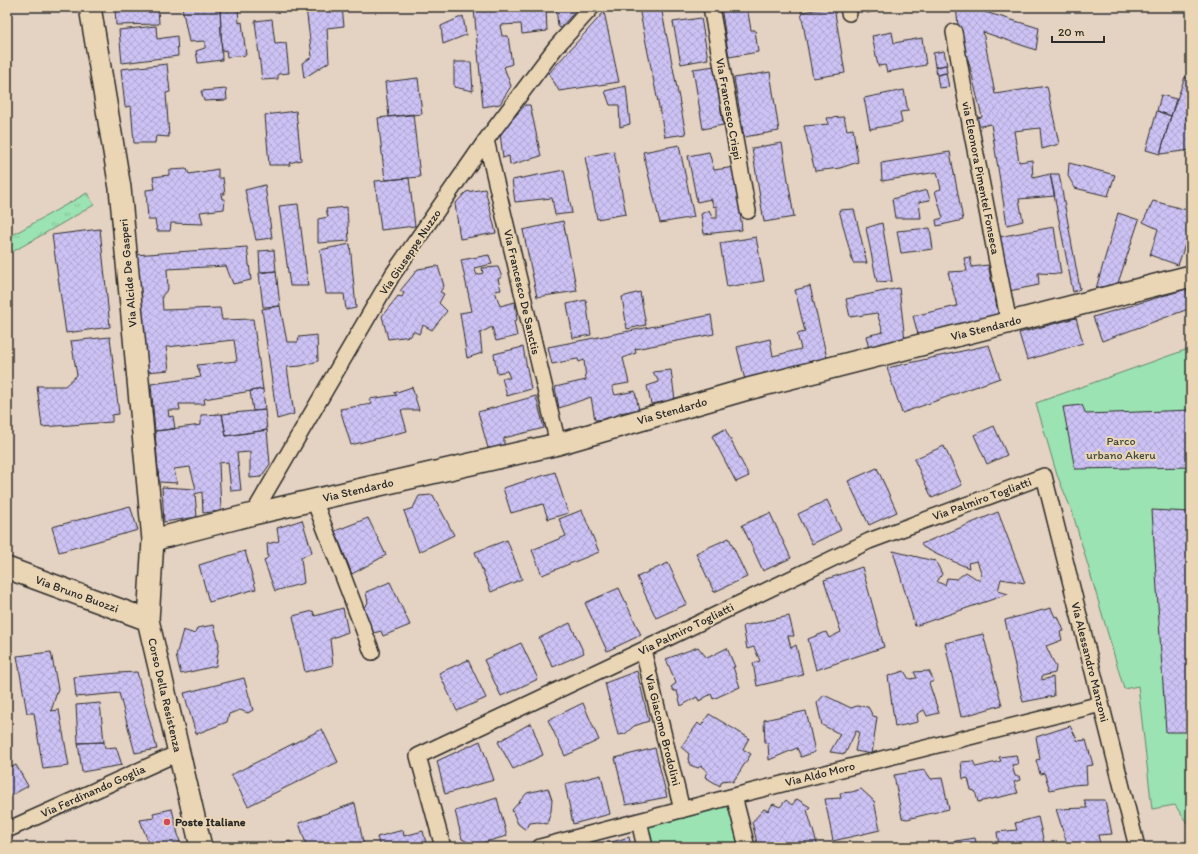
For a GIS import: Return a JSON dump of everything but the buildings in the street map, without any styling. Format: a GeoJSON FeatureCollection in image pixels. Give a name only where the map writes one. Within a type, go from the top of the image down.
{"type":"FeatureCollection","features":[{"type":"Feature","properties":{"kind":"street","name":"Via Alcide De Gasperi"},"geometry":{"type":"LineString","coordinates":[[90,7],[120,188],[153,540]]}},
{"type":"Feature","properties":{"kind":"street","name":"Via Giuseppe Nuzzo"},"geometry":{"type":"LineString","coordinates":[[253,514],[393,274],[486,140],[556,47],[592,7]]}},
{"type":"Feature","properties":{"kind":"street","name":"Via Francesco Crispi"},"geometry":{"type":"LineString","coordinates":[[710,7],[748,211]]}},
{"type":"Feature","properties":{"kind":"street","name":"via Eleonora Pimentel Fonseca"},"geometry":{"type":"LineString","coordinates":[[954,32],[1009,322]]}},
{"type":"Feature","properties":{"kind":"street","name":"Via Francesco De Sanctis"},"geometry":{"type":"LineString","coordinates":[[486,140],[558,444]]}},
{"type":"Feature","properties":{"kind":"street","name":"Via Stendardo"},"geometry":{"type":"LineString","coordinates":[[153,540],[253,514],[558,444],[748,389],[1191,276]]}},
{"type":"Feature","properties":{"kind":"street","name":"Via Palmiro Togliatti"},"geometry":{"type":"LineString","coordinates":[[443,847],[418,756],[869,541],[1044,476]]}},
{"type":"Feature","properties":{"kind":"street","name":"Via Alessandro Manzoni"},"geometry":{"type":"LineString","coordinates":[[1044,476],[1137,847]]}},
{"type":"Feature","properties":{"kind":"street"},"geometry":{"type":"LineString","coordinates":[[314,500],[372,652]]}},
{"type":"Feature","properties":{"kind":"street","name":"Corso Della Resistenza"},"geometry":{"type":"LineString","coordinates":[[153,540],[148,620],[201,847]]}},
{"type":"Feature","properties":{"kind":"street","name":"Via Bruno Buozzi"},"geometry":{"type":"LineString","coordinates":[[7,568],[148,620]]}},
{"type":"Feature","properties":{"kind":"street","name":"Via Giacomo Brodolini"},"geometry":{"type":"LineString","coordinates":[[643,650],[682,810]]}},
{"type":"Feature","properties":{"kind":"street","name":"Via Aldo Moro"},"geometry":{"type":"LineString","coordinates":[[540,847],[734,796],[1100,704]]}},
{"type":"Feature","properties":{"kind":"street","name":"Via Ferdinando Goglia"},"geometry":{"type":"LineString","coordinates":[[7,830],[178,753]]}},
{"type":"Feature","properties":{"kind":"street"},"geometry":{"type":"LineString","coordinates":[[734,796],[747,847]]}},
{"type":"Feature","properties":{"kind":"street"},"geometry":{"type":"LineString","coordinates":[[639,821],[645,847]]}},
{"type":"Feature","properties":{"kind":"green space"},"geometry":{"type":"Polygon","coordinates":[[[87,193],[94,205],[7,255],[7,238],[87,193]]]}},
{"type":"Feature","properties":{"kind":"green space","name":"Parco urbano Akeru"},"geometry":{"type":"Polygon","coordinates":[[[1191,348],[1191,841],[1189,826],[1175,805],[1152,809],[1138,686],[1124,689],[1072,511],[1057,475],[1036,403],[1191,348]]]}},
{"type":"Feature","properties":{"kind":"green space"},"geometry":{"type":"Polygon","coordinates":[[[727,803],[739,847],[652,847],[646,825],[727,803]]]}},
{"type":"Feature","properties":{"kind":"place","name":"Poste Italiane"},"geometry":{"type":"Point","coordinates":[167,822]}}]}
